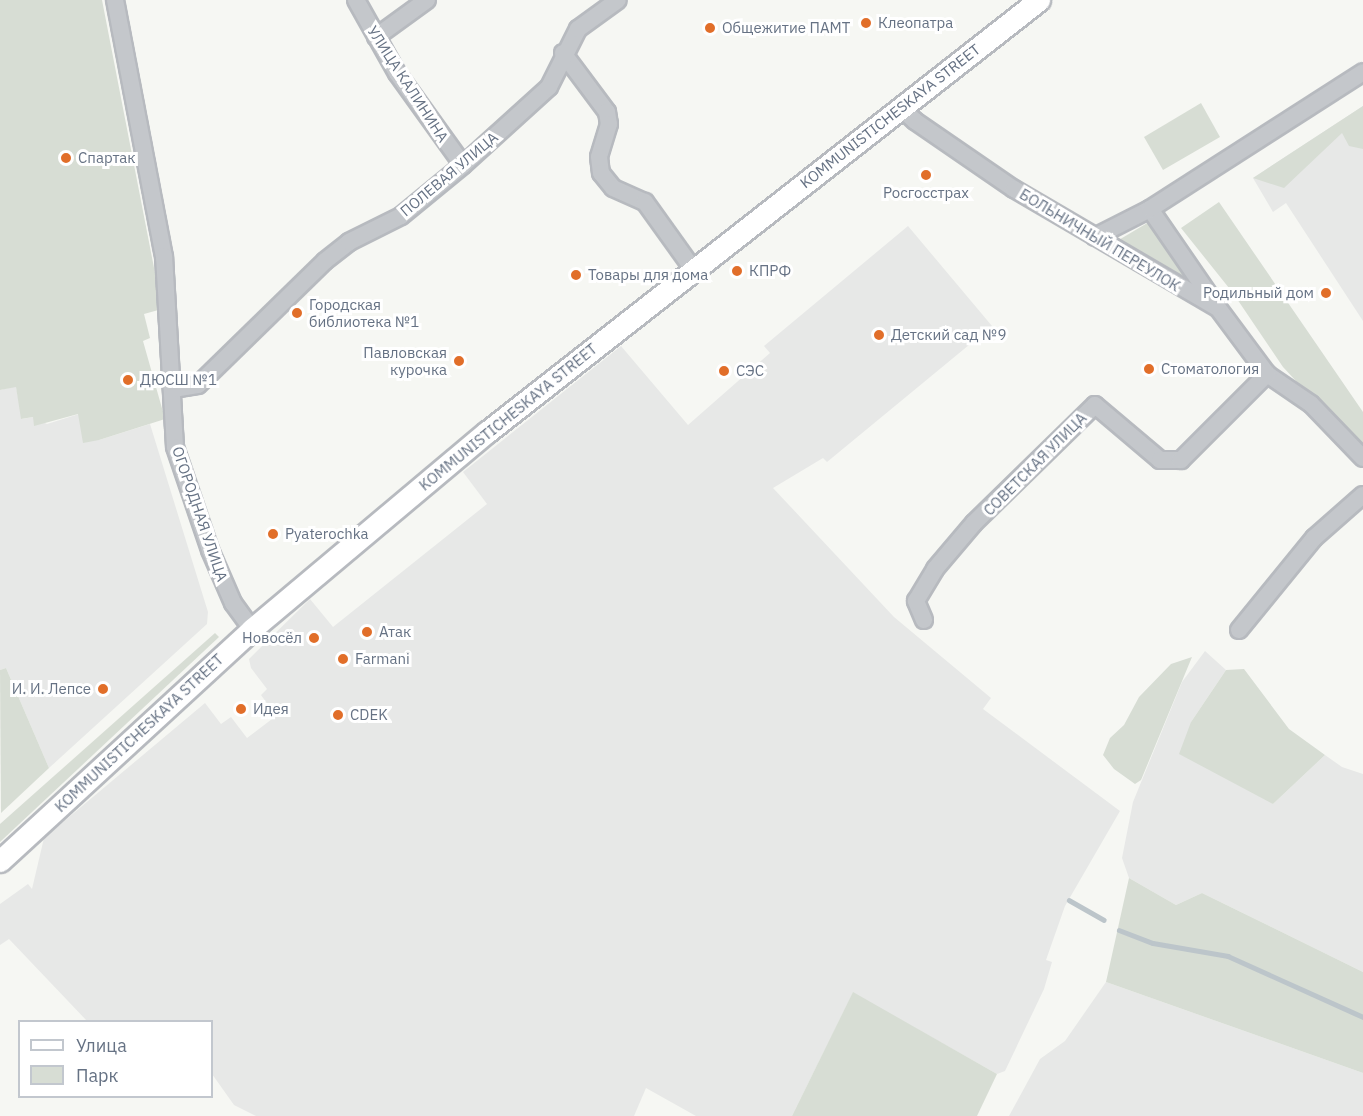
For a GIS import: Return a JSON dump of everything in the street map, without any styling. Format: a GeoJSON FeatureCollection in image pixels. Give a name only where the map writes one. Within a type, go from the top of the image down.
{"type":"FeatureCollection","features":[{"type":"Feature","properties":{"kind":"main road","name":"KOMMUNISTICHESKAYA STREET"},"geometry":{"type":"LineString","coordinates":[[0,861],[252,628],[487,432],[1039,0]]}},
{"type":"Feature","properties":{"kind":"street","name":"ОГОРОДНАЯ УЛИЦА"},"geometry":{"type":"LineString","coordinates":[[115,0],[164,256],[175,447],[215,560],[233,603],[252,628]]}},
{"type":"Feature","properties":{"kind":"street","name":"УЛИЦА КАЛИНИНА"},"geometry":{"type":"LineString","coordinates":[[356,0],[376,37],[430,123],[464,165]]}},
{"type":"Feature","properties":{"kind":"street"},"geometry":{"type":"LineString","coordinates":[[376,37],[427,0]]}},
{"type":"Feature","properties":{"kind":"street","name":"ПОЛЕВАЯ УЛИЦА"},"geometry":{"type":"LineString","coordinates":[[173,389],[198,385],[325,261],[349,242],[401,216],[464,165],[549,87],[563,53],[578,30],[618,0]]}},
{"type":"Feature","properties":{"kind":"street"},"geometry":{"type":"LineString","coordinates":[[563,53],[607,112],[609,124],[598,157],[601,173],[613,188],[645,202],[693,269]]}},
{"type":"Feature","properties":{"kind":"street"},"geometry":{"type":"LineString","coordinates":[[1095,237],[1150,209],[1363,72]]}},
{"type":"Feature","properties":{"kind":"street","name":"БОЛЬНИЧНЫЙ ПЕРЕУЛОК"},"geometry":{"type":"LineString","coordinates":[[901,108],[969,159],[1095,237],[1218,308],[1267,374],[1311,404],[1363,458]]}},
{"type":"Feature","properties":{"kind":"street"},"geometry":{"type":"LineString","coordinates":[[1150,209],[1218,308]]}},
{"type":"Feature","properties":{"kind":"street","name":"СОВЕТСКАЯ УЛИЦА"},"geometry":{"type":"LineString","coordinates":[[924,620],[916,601],[935,569],[974,523],[1095,405],[1160,460],[1181,460],[1267,374]]}},
{"type":"Feature","properties":{"kind":"street"},"geometry":{"type":"LineString","coordinates":[[1239,630],[1314,538],[1363,495]]}},
{"type":"Feature","properties":{"kind":"shaded area"},"geometry":{"type":"Polygon","coordinates":[[[1363,106],[1363,321],[1286,203],[1273,212],[1253,178],[1363,106]]]}},
{"type":"Feature","properties":{"kind":"shaded area"},"geometry":{"type":"Polygon","coordinates":[[[908,226],[992,326],[827,462],[823,458],[773,488],[894,617],[991,698],[983,709],[1120,811],[1065,906],[1046,960],[1052,962],[1044,989],[1005,1071],[997,1074],[853,993],[792,1116],[696,1116],[646,1088],[634,1116],[256,1116],[234,1105],[213,1075],[213,1020],[86,1020],[9,939],[0,945],[0,904],[28,884],[32,889],[44,838],[205,703],[221,724],[231,717],[247,738],[276,716],[261,695],[267,689],[251,668],[249,659],[310,599],[333,627],[487,504],[463,472],[621,346],[688,425],[770,353],[764,346],[908,226]]]}},
{"type":"Feature","properties":{"kind":"shaded area"},"geometry":{"type":"Polygon","coordinates":[[[16,386],[22,419],[33,417],[47,424],[79,414],[99,440],[150,424],[208,612],[207,624],[49,768],[6,668],[0,670],[0,390],[16,386]]]}},
{"type":"Feature","properties":{"kind":"shaded area"},"geometry":{"type":"Polygon","coordinates":[[[1205,651],[1226,670],[1191,722],[1273,804],[1325,755],[1342,767],[1363,774],[1363,972],[1202,893],[1176,905],[1129,878],[1122,858],[1133,802],[1182,682],[1205,651]]]}},
{"type":"Feature","properties":{"kind":"shaded area"},"geometry":{"type":"Polygon","coordinates":[[[1106,982],[1363,1073],[1363,1116],[1009,1116],[1040,1059],[1065,1041],[1106,982]]]}},
{"type":"Feature","properties":{"kind":"green space","name":"Спартак"},"geometry":{"type":"Polygon","coordinates":[[[0,0],[102,0],[162,309],[144,314],[150,338],[143,341],[165,419],[99,440],[83,443],[78,414],[34,426],[33,417],[21,419],[16,387],[0,390],[0,0]]]}},
{"type":"Feature","properties":{"kind":"green space"},"geometry":{"type":"Polygon","coordinates":[[[1201,103],[1220,137],[1163,170],[1144,137],[1201,103]]]}},
{"type":"Feature","properties":{"kind":"green space"},"geometry":{"type":"Polygon","coordinates":[[[1363,106],[1363,149],[1349,146],[1342,133],[1284,188],[1253,178],[1363,106]]]}},
{"type":"Feature","properties":{"kind":"green space"},"geometry":{"type":"Polygon","coordinates":[[[1219,202],[1363,412],[1363,453],[1283,367],[1233,293],[1181,228],[1219,202]]]}},
{"type":"Feature","properties":{"kind":"green space"},"geometry":{"type":"Polygon","coordinates":[[[1149,222],[1184,276],[1180,281],[1117,241],[1149,222]]]}},
{"type":"Feature","properties":{"kind":"green space"},"geometry":{"type":"Polygon","coordinates":[[[215,633],[219,637],[0,842],[0,824],[215,633]]]}},
{"type":"Feature","properties":{"kind":"green space"},"geometry":{"type":"Polygon","coordinates":[[[1192,657],[1141,780],[1135,784],[1114,769],[1103,755],[1110,738],[1124,725],[1139,697],[1171,664],[1192,657]]]}},
{"type":"Feature","properties":{"kind":"green space"},"geometry":{"type":"Polygon","coordinates":[[[6,668],[49,768],[1,813],[0,670],[6,668]]]}},
{"type":"Feature","properties":{"kind":"green space"},"geometry":{"type":"Polygon","coordinates":[[[1244,669],[1289,729],[1325,755],[1273,804],[1179,754],[1191,722],[1226,670],[1244,669]]]}},
{"type":"Feature","properties":{"kind":"green space"},"geometry":{"type":"Polygon","coordinates":[[[1129,878],[1176,905],[1202,893],[1363,972],[1363,1073],[1106,982],[1129,878]]]}},
{"type":"Feature","properties":{"kind":"green space"},"geometry":{"type":"Polygon","coordinates":[[[853,992],[997,1074],[977,1116],[792,1116],[853,992]]]}},
{"type":"Feature","properties":{"kind":"waterway"},"geometry":{"type":"LineString","coordinates":[[1069,900],[1104,920]]}},
{"type":"Feature","properties":{"kind":"waterway"},"geometry":{"type":"LineString","coordinates":[[1119,930],[1153,943],[1228,956],[1363,1017]]}},
{"type":"Feature","properties":{"kind":"place","name":"Клеопатра"},"geometry":{"type":"Point","coordinates":[866,23]}},
{"type":"Feature","properties":{"kind":"place","name":"Общежитие ПАМТ"},"geometry":{"type":"Point","coordinates":[710,28]}},
{"type":"Feature","properties":{"kind":"place","name":"Спартак"},"geometry":{"type":"Point","coordinates":[66,158]}},
{"type":"Feature","properties":{"kind":"place","name":"Росгосстрах"},"geometry":{"type":"Point","coordinates":[926,175]}},
{"type":"Feature","properties":{"kind":"place","name":"КПРФ"},"geometry":{"type":"Point","coordinates":[737,271]}},
{"type":"Feature","properties":{"kind":"place","name":"Товары для дома"},"geometry":{"type":"Point","coordinates":[576,275]}},
{"type":"Feature","properties":{"kind":"place","name":"Родильный дом"},"geometry":{"type":"Point","coordinates":[1326,293]}},
{"type":"Feature","properties":{"kind":"place","name":"Городская библиотека №1"},"geometry":{"type":"Point","coordinates":[297,313]}},
{"type":"Feature","properties":{"kind":"place","name":"Детский сад №9"},"geometry":{"type":"Point","coordinates":[879,335]}},
{"type":"Feature","properties":{"kind":"place","name":"Павловская курочка"},"geometry":{"type":"Point","coordinates":[459,361]}},
{"type":"Feature","properties":{"kind":"place","name":"Cтоматология"},"geometry":{"type":"Point","coordinates":[1149,369]}},
{"type":"Feature","properties":{"kind":"place","name":"СЭС"},"geometry":{"type":"Point","coordinates":[724,371]}},
{"type":"Feature","properties":{"kind":"place","name":"ДЮСШ №1"},"geometry":{"type":"Point","coordinates":[128,380]}},
{"type":"Feature","properties":{"kind":"place","name":"Pyaterochka"},"geometry":{"type":"Point","coordinates":[273,534]}},
{"type":"Feature","properties":{"kind":"place","name":"Атак"},"geometry":{"type":"Point","coordinates":[367,632]}},
{"type":"Feature","properties":{"kind":"place","name":"Новосёл"},"geometry":{"type":"Point","coordinates":[314,638]}},
{"type":"Feature","properties":{"kind":"place","name":"Farmani"},"geometry":{"type":"Point","coordinates":[343,659]}},
{"type":"Feature","properties":{"kind":"place","name":"И. И. Лепсе"},"geometry":{"type":"Point","coordinates":[103,689]}},
{"type":"Feature","properties":{"kind":"place","name":"Идея"},"geometry":{"type":"Point","coordinates":[241,709]}},
{"type":"Feature","properties":{"kind":"place","name":"CDEK"},"geometry":{"type":"Point","coordinates":[338,715]}}]}
